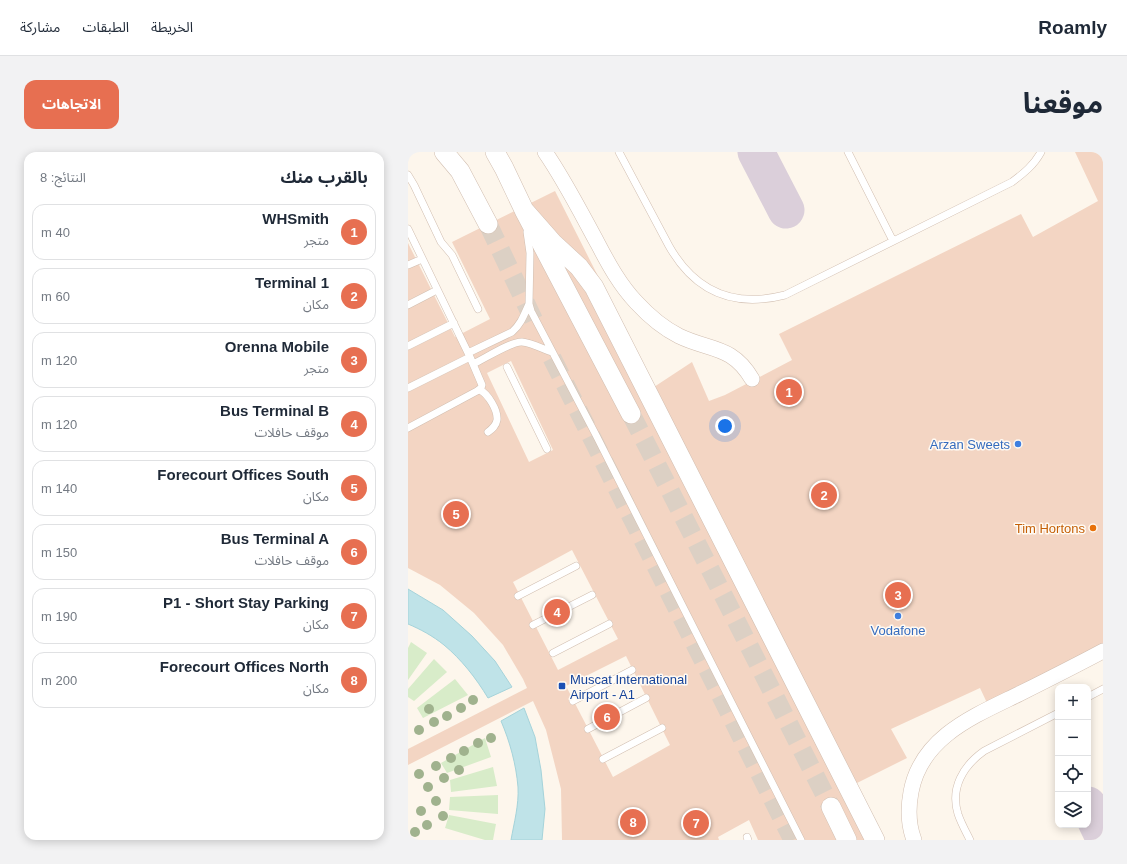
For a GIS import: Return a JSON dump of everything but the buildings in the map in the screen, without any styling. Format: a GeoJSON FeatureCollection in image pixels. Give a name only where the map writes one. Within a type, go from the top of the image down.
{"type":"FeatureCollection","features":[{"type":"Feature","properties":{"kind":"street"},"geometry":{"type":"LineString","coordinates":[[444,152],[450,157],[460,171],[488,224]]}},
{"type":"Feature","properties":{"kind":"street"},"geometry":{"type":"LineString","coordinates":[[495,152],[630,414]]}},
{"type":"Feature","properties":{"kind":"street"},"geometry":{"type":"LineString","coordinates":[[545,152],[566,184],[614,273],[635,302],[662,326],[694,342],[724,352],[737,360],[747,370],[752,379]]}},
{"type":"Feature","properties":{"kind":"street"},"geometry":{"type":"LineString","coordinates":[[524,210],[553,243],[579,267],[594,287],[875,840]]}},
{"type":"Feature","properties":{"kind":"street"},"geometry":{"type":"LineString","coordinates":[[914,840],[909,818],[909,802],[912,786],[918,770],[926,756],[948,732],[981,712],[1103,652]]}},
{"type":"Feature","properties":{"kind":"street"},"geometry":{"type":"LineString","coordinates":[[831,807],[847,840]]}},
{"type":"Feature","properties":{"kind":"lane"},"geometry":{"type":"LineString","coordinates":[[619,152],[676,259],[686,271],[710,289],[740,299],[755,300],[785,295],[1012,182],[1026,172],[1041,152]]}},
{"type":"Feature","properties":{"kind":"lane"},"geometry":{"type":"LineString","coordinates":[[848,152],[892,241]]}},
{"type":"Feature","properties":{"kind":"lane"},"geometry":{"type":"LineString","coordinates":[[408,175],[441,242],[452,255],[478,309]]}},
{"type":"Feature","properties":{"kind":"lane"},"geometry":{"type":"LineString","coordinates":[[524,210],[530,246],[529,304],[533,314],[801,840]]}},
{"type":"Feature","properties":{"kind":"lane"},"geometry":{"type":"LineString","coordinates":[[408,229],[471,358],[482,388],[408,428]]}},
{"type":"Feature","properties":{"kind":"lane"},"geometry":{"type":"LineString","coordinates":[[408,266],[422,259]]}},
{"type":"Feature","properties":{"kind":"lane"},"geometry":{"type":"LineString","coordinates":[[408,305],[438,290]]}},
{"type":"Feature","properties":{"kind":"lane"},"geometry":{"type":"LineString","coordinates":[[408,388],[471,358],[512,332],[522,319],[529,304]]}},
{"type":"Feature","properties":{"kind":"lane"},"geometry":{"type":"LineString","coordinates":[[408,346],[454,323]]}},
{"type":"Feature","properties":{"kind":"lane"},"geometry":{"type":"LineString","coordinates":[[471,358],[516,343],[524,343],[552,352]]}},
{"type":"Feature","properties":{"kind":"lane"},"geometry":{"type":"LineString","coordinates":[[507,367],[547,449]]}},
{"type":"Feature","properties":{"kind":"lane"},"geometry":{"type":"LineString","coordinates":[[480,390],[489,398],[497,420],[495,425],[488,432]]}},
{"type":"Feature","properties":{"kind":"lane"},"geometry":{"type":"LineString","coordinates":[[518,596],[576,566]]}},
{"type":"Feature","properties":{"kind":"lane"},"geometry":{"type":"LineString","coordinates":[[533,625],[592,595]]}},
{"type":"Feature","properties":{"kind":"lane"},"geometry":{"type":"LineString","coordinates":[[554,652],[609,624]]}},
{"type":"Feature","properties":{"kind":"lane"},"geometry":{"type":"LineString","coordinates":[[573,701],[632,670]]}},
{"type":"Feature","properties":{"kind":"lane"},"geometry":{"type":"LineString","coordinates":[[1091,696],[1102,691]]}},
{"type":"Feature","properties":{"kind":"lane"},"geometry":{"type":"LineString","coordinates":[[588,729],[646,698]]}},
{"type":"Feature","properties":{"kind":"lane"},"geometry":{"type":"LineString","coordinates":[[970,840],[958,814],[956,802],[960,778],[966,768],[974,758],[984,751],[1055,715]]}},
{"type":"Feature","properties":{"kind":"lane"},"geometry":{"type":"LineString","coordinates":[[603,759],[662,728]]}},
{"type":"Feature","properties":{"kind":"green space"},"geometry":{"type":"Polygon","coordinates":[[[411,642],[427,653],[408,680],[408,648],[411,642]]]}},
{"type":"Feature","properties":{"kind":"green space"},"geometry":{"type":"Polygon","coordinates":[[[434,659],[447,672],[414,701],[408,697],[408,689],[434,659]]]}},
{"type":"Feature","properties":{"kind":"green space"},"geometry":{"type":"Polygon","coordinates":[[[455,679],[468,695],[423,718],[417,708],[455,679]]]}},
{"type":"Feature","properties":{"kind":"green space"},"geometry":{"type":"Polygon","coordinates":[[[485,738],[491,757],[447,773],[441,763],[485,738]]]}},
{"type":"Feature","properties":{"kind":"green space"},"geometry":{"type":"Polygon","coordinates":[[[493,767],[497,786],[451,792],[450,780],[493,767]]]}},
{"type":"Feature","properties":{"kind":"green space"},"geometry":{"type":"Polygon","coordinates":[[[498,795],[498,814],[449,810],[450,797],[498,795]]]}},
{"type":"Feature","properties":{"kind":"green space"},"geometry":{"type":"Polygon","coordinates":[[[449,815],[496,824],[493,840],[485,840],[445,828],[449,815]]]}},
{"type":"Feature","properties":{"kind":"water"},"geometry":{"type":"Polygon","coordinates":[[[408,589],[443,610],[472,636],[495,661],[512,687],[488,698],[468,669],[450,650],[422,630],[408,624],[408,589]]]}},
{"type":"Feature","properties":{"kind":"water"},"geometry":{"type":"Polygon","coordinates":[[[524,708],[535,737],[541,770],[545,809],[542,840],[511,840],[517,807],[518,787],[512,753],[501,721],[524,708]]]}},
{"type":"Feature","properties":{"kind":"taxiway"},"geometry":{"type":"LineString","coordinates":[[756,152],[786,210]]}},
{"type":"Feature","properties":{"kind":"taxiway"},"geometry":{"type":"LineString","coordinates":[[1091,811],[1103,836]]}},
{"type":"Feature","properties":{"kind":"tunnel"},"geometry":{"type":"LineString","coordinates":[[488,224],[537,327]]}},
{"type":"Feature","properties":{"kind":"tunnel"},"geometry":{"type":"LineString","coordinates":[[552,358],[793,840]]}},
{"type":"Feature","properties":{"kind":"tunnel"},"geometry":{"type":"LineString","coordinates":[[631,414],[831,807]]}},
{"type":"Feature","properties":{"kind":"place","name":"WHSmith"},"geometry":{"type":"Point","coordinates":[789,392]}},
{"type":"Feature","properties":{"kind":"place","name":"Arzan Sweets"},"geometry":{"type":"Point","coordinates":[1018,444]}},
{"type":"Feature","properties":{"kind":"place","name":"Terminal 1"},"geometry":{"type":"Point","coordinates":[824,495]}},
{"type":"Feature","properties":{"kind":"place","name":"Forecourt Offices South"},"geometry":{"type":"Point","coordinates":[456,514]}},
{"type":"Feature","properties":{"kind":"place","name":"Tim Hortons"},"geometry":{"type":"Point","coordinates":[1093,528]}},
{"type":"Feature","properties":{"kind":"place","name":"Orenna Mobile"},"geometry":{"type":"Point","coordinates":[898,595]}},
{"type":"Feature","properties":{"kind":"place","name":"Bus Terminal B"},"geometry":{"type":"Point","coordinates":[557,612]}},
{"type":"Feature","properties":{"kind":"place","name":"Vodafone"},"geometry":{"type":"Point","coordinates":[898,616]}},
{"type":"Feature","properties":{"kind":"place","name":"Muscat International Airport - A1"},"geometry":{"type":"Point","coordinates":[562,686]}},
{"type":"Feature","properties":{"kind":"place","name":"Bus Terminal A"},"geometry":{"type":"Point","coordinates":[607,717]}},
{"type":"Feature","properties":{"kind":"place","name":"Forecourt Offices North"},"geometry":{"type":"Point","coordinates":[633,822]}},
{"type":"Feature","properties":{"kind":"place","name":"P1 - Short Stay Parking"},"geometry":{"type":"Point","coordinates":[696,823]}}]}
